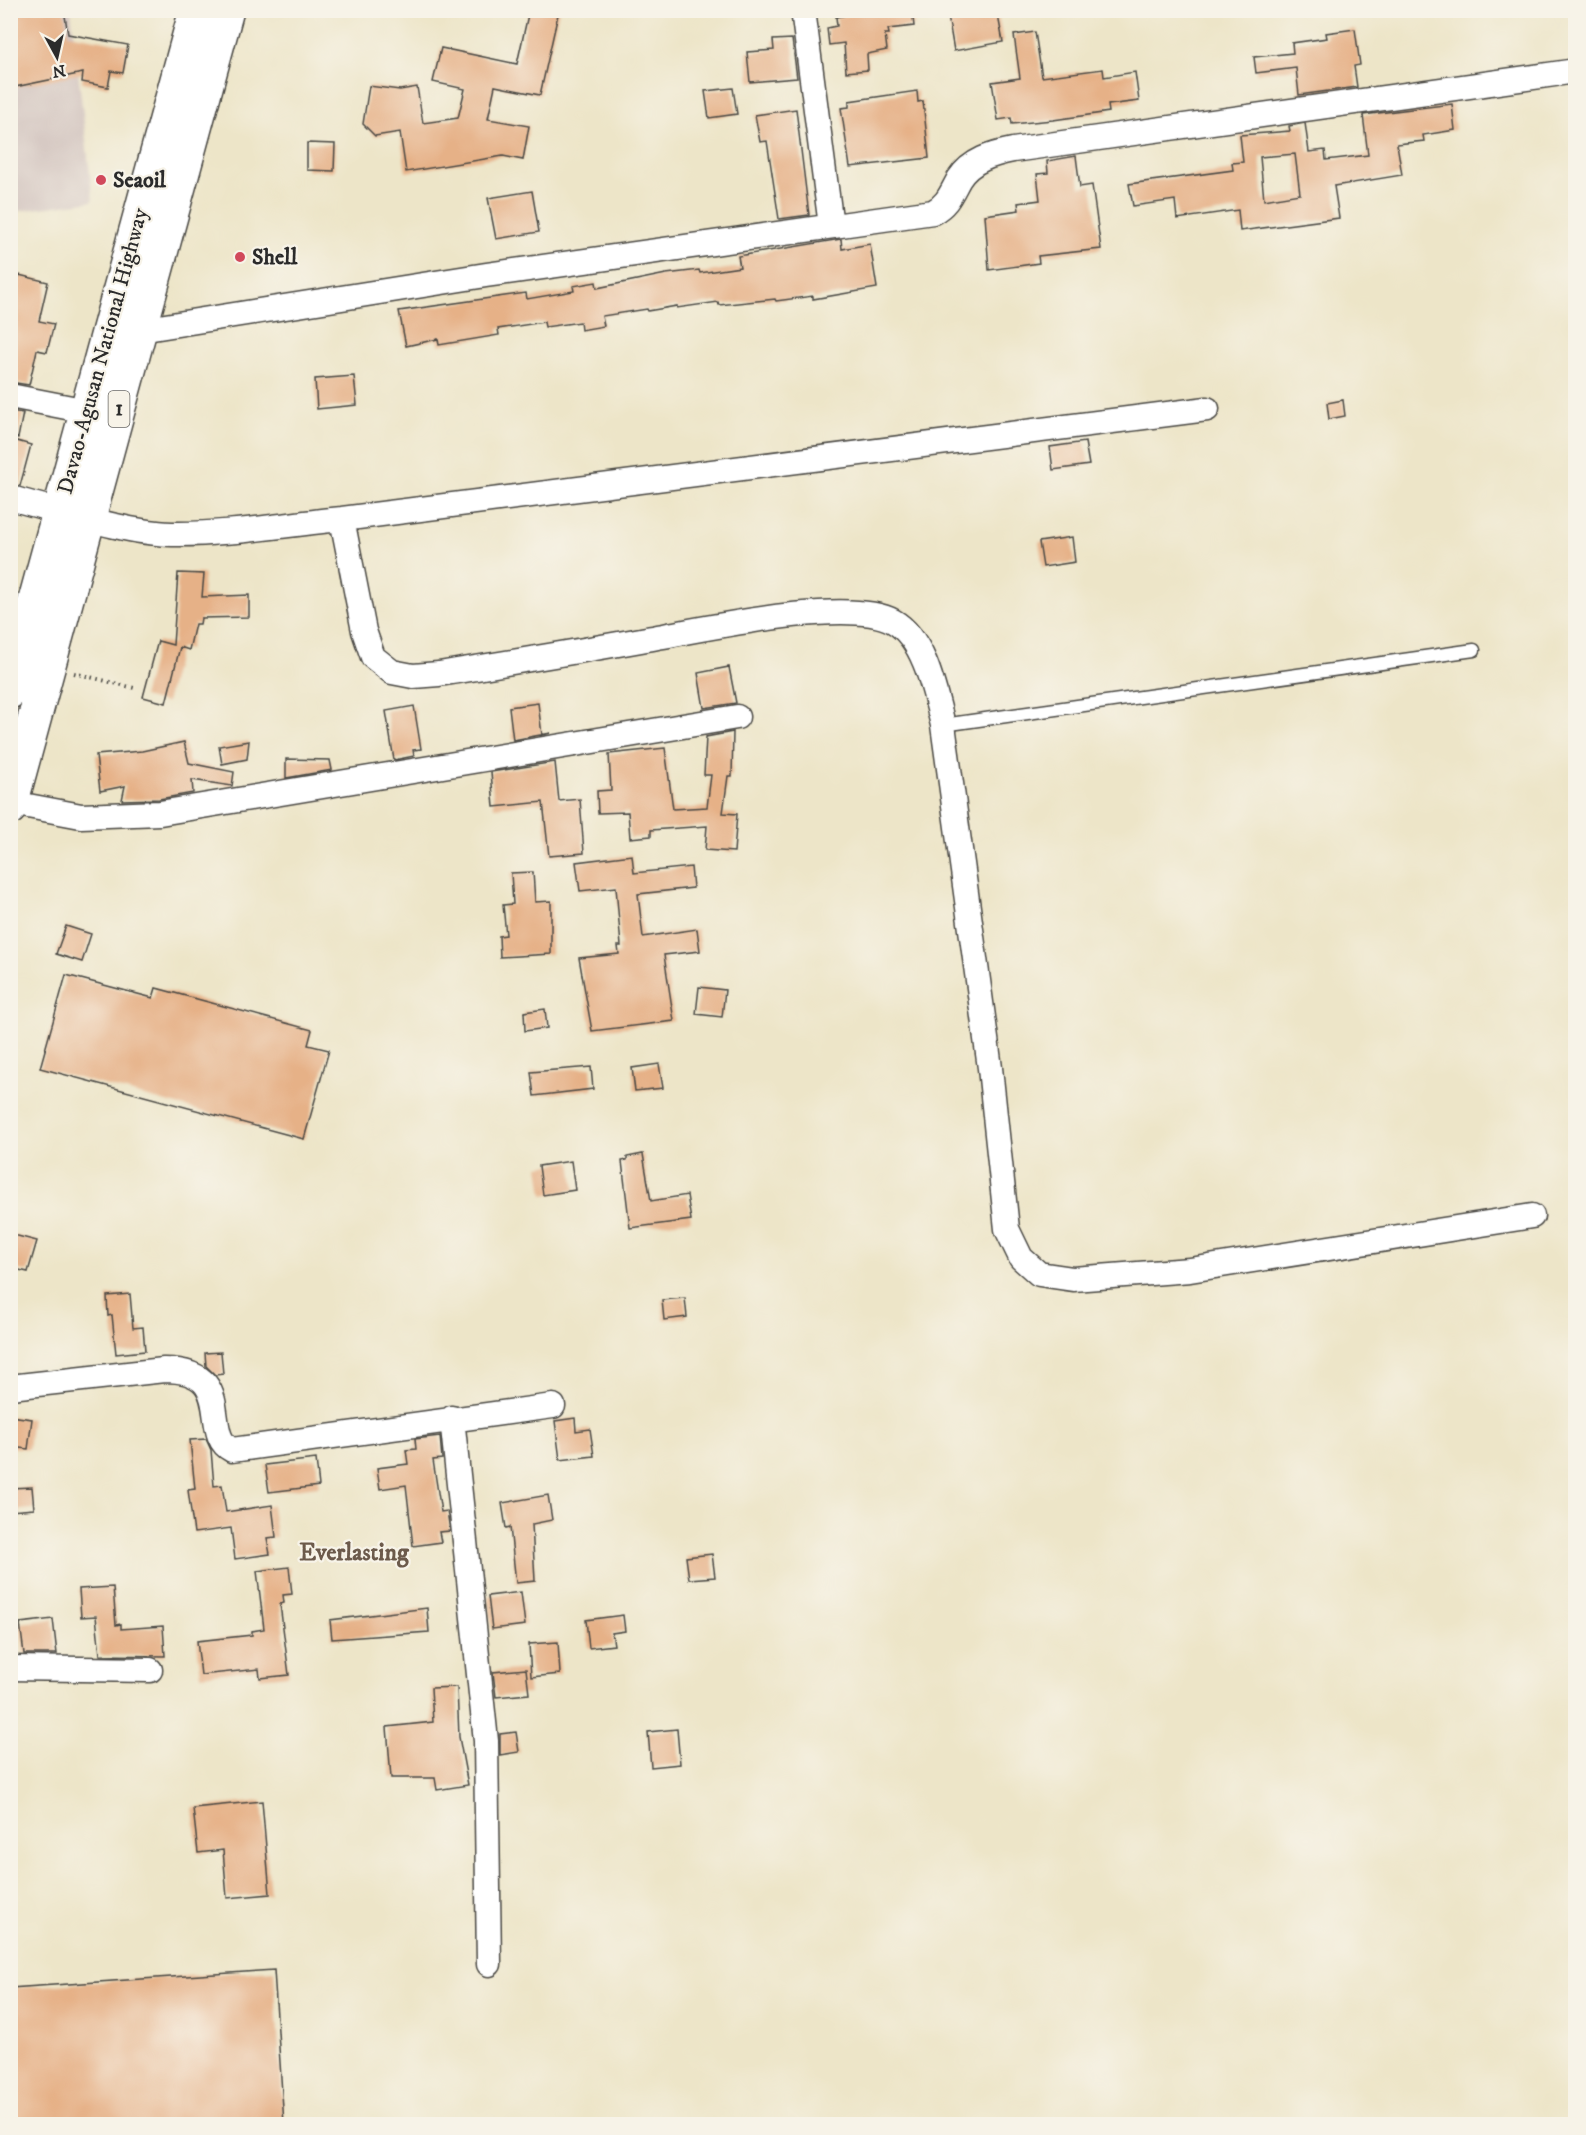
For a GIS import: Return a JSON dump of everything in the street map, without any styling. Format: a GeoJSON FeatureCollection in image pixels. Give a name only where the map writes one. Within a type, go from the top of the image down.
{"type":"FeatureCollection","features":[{"type":"Feature","properties":{"kind":"highway","name":"Davao-Agusan National Highway"},"geometry":{"type":"LineString","coordinates":[[11,806],[49,666],[75,514],[87,411],[126,326],[196,10]]}},
{"type":"Feature","properties":{"kind":"highway","name":"Davao-Agusan National Highway"},"geometry":{"type":"LineString","coordinates":[[10,692],[75,514],[126,326],[227,10]]}},
{"type":"Feature","properties":{"kind":"street"},"geometry":{"type":"LineString","coordinates":[[803,10],[831,226]]}},
{"type":"Feature","properties":{"kind":"street"},"geometry":{"type":"LineString","coordinates":[[126,326],[933,212],[948,200],[961,177],[972,165],[990,155],[1012,150],[1575,71]]}},
{"type":"Feature","properties":{"kind":"street"},"geometry":{"type":"LineString","coordinates":[[10,396],[87,411]]}},
{"type":"Feature","properties":{"kind":"street"},"geometry":{"type":"LineString","coordinates":[[10,498],[139,530],[171,534],[342,519],[1207,409]]}},
{"type":"Feature","properties":{"kind":"street"},"geometry":{"type":"LineString","coordinates":[[342,519],[364,631],[373,657],[392,672],[413,676],[439,674],[772,618],[830,613],[864,613],[894,622],[917,646],[932,680],[943,725],[990,1068],[1007,1229],[1021,1258],[1039,1274],[1073,1279],[1180,1271],[1532,1216]]}},
{"type":"Feature","properties":{"kind":"street"},"geometry":{"type":"LineString","coordinates":[[11,806],[81,816],[159,813],[737,717]]}},
{"type":"Feature","properties":{"kind":"street"},"geometry":{"type":"LineString","coordinates":[[10,1387],[164,1370],[185,1370],[199,1377],[210,1393],[217,1412],[221,1440],[224,1446],[232,1450],[452,1418],[553,1406]]}},
{"type":"Feature","properties":{"kind":"street"},"geometry":{"type":"LineString","coordinates":[[452,1418],[486,1741],[489,1964]]}},
{"type":"Feature","properties":{"kind":"street"},"geometry":{"type":"LineString","coordinates":[[10,1668],[150,1670]]}},
{"type":"Feature","properties":{"kind":"lane"},"geometry":{"type":"LineString","coordinates":[[943,725],[1474,650]]}},
{"type":"Feature","properties":{"kind":"path"},"geometry":{"type":"LineString","coordinates":[[49,666],[134,688]]}},
{"type":"Feature","properties":{"kind":"shaded area"},"geometry":{"type":"Polygon","coordinates":[[[10,11],[71,11],[93,201],[11,212],[10,11]]]}},
{"type":"Feature","properties":{"kind":"building"},"geometry":{"type":"Polygon","coordinates":[[[10,10],[64,10],[68,34],[128,45],[123,73],[111,71],[108,87],[82,82],[83,73],[10,88],[10,10]]]}},
{"type":"Feature","properties":{"kind":"building"},"geometry":{"type":"Polygon","coordinates":[[[529,10],[559,10],[540,95],[495,86],[488,119],[529,126],[523,160],[503,156],[406,172],[400,132],[375,136],[363,124],[369,86],[400,90],[417,87],[423,123],[458,118],[465,89],[433,82],[441,48],[517,64],[529,10]]]}},
{"type":"Feature","properties":{"kind":"building"},"geometry":{"type":"Polygon","coordinates":[[[873,10],[912,10],[914,26],[888,29],[889,34],[885,34],[887,50],[867,54],[868,70],[846,72],[844,43],[829,45],[827,28],[837,26],[836,17],[873,10]]]}},
{"type":"Feature","properties":{"kind":"building"},"geometry":{"type":"Polygon","coordinates":[[[947,10],[997,10],[1003,42],[954,51],[947,10]]]}},
{"type":"Feature","properties":{"kind":"building"},"geometry":{"type":"Polygon","coordinates":[[[1355,29],[1360,65],[1354,66],[1357,87],[1299,95],[1296,68],[1256,73],[1254,57],[1293,53],[1292,43],[1327,38],[1326,33],[1355,29]]]}},
{"type":"Feature","properties":{"kind":"building"},"geometry":{"type":"Polygon","coordinates":[[[1035,32],[1042,77],[1103,69],[1104,77],[1135,72],[1139,101],[1108,105],[1109,112],[1053,120],[1012,124],[1011,118],[998,120],[992,82],[1020,78],[1014,35],[1035,32]]]}},
{"type":"Feature","properties":{"kind":"building"},"geometry":{"type":"Polygon","coordinates":[[[792,39],[797,78],[750,82],[747,52],[774,50],[773,40],[792,39]]]}},
{"type":"Feature","properties":{"kind":"building"},"geometry":{"type":"Polygon","coordinates":[[[733,88],[737,114],[709,118],[705,91],[733,88]]]}},
{"type":"Feature","properties":{"kind":"building"},"geometry":{"type":"Polygon","coordinates":[[[917,91],[918,102],[923,101],[929,158],[850,167],[841,108],[849,107],[849,101],[917,91]]]}},
{"type":"Feature","properties":{"kind":"building"},"geometry":{"type":"Polygon","coordinates":[[[1452,104],[1455,130],[1423,135],[1424,141],[1397,144],[1402,175],[1334,186],[1339,218],[1240,231],[1238,210],[1177,219],[1175,200],[1133,206],[1129,184],[1233,170],[1232,163],[1243,162],[1240,135],[1290,131],[1289,126],[1305,123],[1309,152],[1325,150],[1326,160],[1368,155],[1363,115],[1452,104]],[[1295,154],[1260,157],[1264,200],[1300,194],[1295,154]]]}},
{"type":"Feature","properties":{"kind":"building"},"geometry":{"type":"Polygon","coordinates":[[[796,109],[809,215],[779,219],[767,141],[760,142],[755,115],[796,109]]]}},
{"type":"Feature","properties":{"kind":"building"},"geometry":{"type":"Polygon","coordinates":[[[307,143],[335,144],[334,171],[307,170],[307,143]]]}},
{"type":"Feature","properties":{"kind":"building"},"geometry":{"type":"Polygon","coordinates":[[[1076,156],[1080,187],[1092,185],[1101,249],[1038,256],[1039,263],[989,270],[985,215],[1019,210],[1018,203],[1040,200],[1037,174],[1048,173],[1047,161],[1076,156]]]}},
{"type":"Feature","properties":{"kind":"building"},"geometry":{"type":"Polygon","coordinates":[[[532,191],[539,232],[496,239],[488,198],[532,191]]]}},
{"type":"Feature","properties":{"kind":"building"},"geometry":{"type":"Polygon","coordinates":[[[841,239],[842,249],[870,244],[877,288],[813,299],[813,296],[776,301],[775,299],[719,305],[718,302],[648,311],[647,309],[602,316],[604,326],[581,330],[580,322],[545,327],[544,322],[498,329],[499,335],[439,345],[438,339],[406,346],[399,311],[526,293],[527,299],[574,291],[573,286],[596,282],[597,288],[666,274],[699,270],[700,273],[740,267],[738,256],[841,239]]]}},
{"type":"Feature","properties":{"kind":"building"},"geometry":{"type":"Polygon","coordinates":[[[19,275],[48,282],[39,321],[54,324],[47,352],[37,350],[29,385],[10,382],[10,313],[19,275]]]}},
{"type":"Feature","properties":{"kind":"building"},"geometry":{"type":"Polygon","coordinates":[[[354,376],[357,405],[317,409],[315,379],[354,376]]]}},
{"type":"Feature","properties":{"kind":"building"},"geometry":{"type":"Polygon","coordinates":[[[1343,400],[1345,416],[1329,419],[1327,403],[1343,400]]]}},
{"type":"Feature","properties":{"kind":"building"},"geometry":{"type":"Polygon","coordinates":[[[10,411],[23,413],[18,438],[10,437],[10,411]]]}},
{"type":"Feature","properties":{"kind":"building"},"geometry":{"type":"Polygon","coordinates":[[[10,439],[31,445],[20,486],[10,484],[10,439]]]}},
{"type":"Feature","properties":{"kind":"building"},"geometry":{"type":"Polygon","coordinates":[[[1085,442],[1089,465],[1053,470],[1050,447],[1085,442]]]}},
{"type":"Feature","properties":{"kind":"building"},"geometry":{"type":"Polygon","coordinates":[[[1072,537],[1075,562],[1043,567],[1039,542],[1072,537]]]}},
{"type":"Feature","properties":{"kind":"building"},"geometry":{"type":"Polygon","coordinates":[[[178,573],[204,574],[202,597],[249,595],[249,617],[201,618],[200,624],[195,624],[189,650],[180,647],[166,703],[143,697],[158,641],[173,645],[178,573]]]}},
{"type":"Feature","properties":{"kind":"building"},"geometry":{"type":"Polygon","coordinates":[[[729,667],[736,703],[704,708],[698,673],[729,667]]]}},
{"type":"Feature","properties":{"kind":"building"},"geometry":{"type":"Polygon","coordinates":[[[538,703],[542,735],[513,740],[509,707],[538,703]]]}},
{"type":"Feature","properties":{"kind":"building"},"geometry":{"type":"Polygon","coordinates":[[[414,706],[421,749],[413,750],[414,756],[394,760],[386,711],[414,706]]]}},
{"type":"Feature","properties":{"kind":"building"},"geometry":{"type":"Polygon","coordinates":[[[733,732],[732,776],[728,776],[723,813],[737,814],[734,852],[705,850],[707,826],[651,830],[651,836],[630,838],[628,812],[598,813],[597,791],[611,790],[609,754],[665,748],[673,809],[707,807],[711,775],[704,775],[706,737],[733,732]]]}},
{"type":"Feature","properties":{"kind":"building"},"geometry":{"type":"Polygon","coordinates":[[[249,741],[247,759],[222,764],[219,746],[249,741]]]}},
{"type":"Feature","properties":{"kind":"building"},"geometry":{"type":"Polygon","coordinates":[[[184,742],[189,763],[234,772],[232,786],[192,780],[193,793],[159,799],[122,800],[125,786],[100,791],[96,755],[142,751],[184,742]]]}},
{"type":"Feature","properties":{"kind":"building"},"geometry":{"type":"Polygon","coordinates":[[[286,759],[330,760],[332,770],[286,778],[286,759]]]}},
{"type":"Feature","properties":{"kind":"building"},"geometry":{"type":"Polygon","coordinates":[[[555,762],[559,801],[580,799],[584,853],[549,856],[543,802],[494,807],[491,772],[555,762]]]}},
{"type":"Feature","properties":{"kind":"building"},"geometry":{"type":"Polygon","coordinates":[[[632,855],[634,873],[691,867],[693,888],[638,894],[643,937],[697,929],[700,951],[664,955],[674,1021],[592,1031],[579,958],[619,954],[618,946],[621,946],[616,887],[580,891],[576,862],[632,855]]]}},
{"type":"Feature","properties":{"kind":"building"},"geometry":{"type":"Polygon","coordinates":[[[533,872],[535,902],[551,901],[551,954],[500,957],[499,936],[506,935],[503,905],[513,904],[511,873],[533,872]]]}},
{"type":"Feature","properties":{"kind":"building"},"geometry":{"type":"Polygon","coordinates":[[[66,926],[91,934],[82,962],[56,954],[66,926]]]}},
{"type":"Feature","properties":{"kind":"building"},"geometry":{"type":"Polygon","coordinates":[[[66,975],[153,998],[156,988],[312,1030],[308,1045],[329,1050],[304,1139],[40,1068],[66,975]]]}},
{"type":"Feature","properties":{"kind":"building"},"geometry":{"type":"Polygon","coordinates":[[[699,987],[725,990],[722,1017],[696,1014],[699,987]]]}},
{"type":"Feature","properties":{"kind":"building"},"geometry":{"type":"Polygon","coordinates":[[[545,1009],[547,1028],[525,1031],[524,1012],[545,1009]]]}},
{"type":"Feature","properties":{"kind":"building"},"geometry":{"type":"Polygon","coordinates":[[[659,1064],[663,1088],[635,1091],[632,1068],[659,1064]]]}},
{"type":"Feature","properties":{"kind":"building"},"geometry":{"type":"Polygon","coordinates":[[[591,1067],[593,1089],[534,1096],[531,1072],[591,1067]]]}},
{"type":"Feature","properties":{"kind":"building"},"geometry":{"type":"Polygon","coordinates":[[[643,1154],[651,1201],[687,1195],[691,1220],[630,1228],[622,1161],[627,1160],[627,1157],[643,1154]]]}},
{"type":"Feature","properties":{"kind":"building"},"geometry":{"type":"Polygon","coordinates":[[[571,1161],[575,1190],[543,1195],[539,1166],[571,1161]]]}},
{"type":"Feature","properties":{"kind":"building"},"geometry":{"type":"Polygon","coordinates":[[[10,1234],[37,1241],[28,1272],[10,1268],[10,1234]]]}},
{"type":"Feature","properties":{"kind":"building"},"geometry":{"type":"Polygon","coordinates":[[[130,1294],[133,1328],[143,1327],[145,1351],[116,1354],[112,1315],[108,1316],[107,1296],[130,1294]]]}},
{"type":"Feature","properties":{"kind":"building"},"geometry":{"type":"Polygon","coordinates":[[[685,1298],[687,1317],[664,1320],[662,1300],[685,1298]]]}},
{"type":"Feature","properties":{"kind":"building"},"geometry":{"type":"Polygon","coordinates":[[[221,1352],[223,1374],[215,1375],[206,1366],[205,1353],[221,1352]]]}},
{"type":"Feature","properties":{"kind":"building"},"geometry":{"type":"Polygon","coordinates":[[[10,1416],[32,1419],[28,1449],[10,1447],[10,1416]]]}},
{"type":"Feature","properties":{"kind":"building"},"geometry":{"type":"Polygon","coordinates":[[[575,1418],[576,1431],[590,1429],[594,1456],[560,1460],[555,1421],[575,1418]]]}},
{"type":"Feature","properties":{"kind":"building"},"geometry":{"type":"Polygon","coordinates":[[[440,1436],[442,1459],[433,1460],[441,1512],[447,1511],[450,1531],[439,1532],[441,1542],[413,1546],[406,1485],[380,1489],[377,1468],[408,1464],[406,1450],[416,1449],[415,1439],[440,1436]]]}},
{"type":"Feature","properties":{"kind":"building"},"geometry":{"type":"Polygon","coordinates":[[[206,1439],[211,1450],[214,1486],[222,1485],[226,1512],[272,1505],[276,1537],[267,1538],[270,1554],[235,1559],[231,1528],[194,1533],[188,1490],[195,1489],[190,1440],[206,1439]]]}},
{"type":"Feature","properties":{"kind":"building"},"geometry":{"type":"Polygon","coordinates":[[[316,1459],[319,1486],[269,1492],[265,1465],[316,1459]]]}},
{"type":"Feature","properties":{"kind":"building"},"geometry":{"type":"Polygon","coordinates":[[[32,1487],[34,1509],[10,1511],[10,1488],[32,1487]]]}},
{"type":"Feature","properties":{"kind":"building"},"geometry":{"type":"Polygon","coordinates":[[[548,1495],[552,1520],[532,1524],[535,1581],[516,1583],[510,1527],[506,1528],[502,1503],[548,1495]]]}},
{"type":"Feature","properties":{"kind":"building"},"geometry":{"type":"Polygon","coordinates":[[[712,1554],[715,1577],[689,1579],[686,1557],[712,1554]]]}},
{"type":"Feature","properties":{"kind":"building"},"geometry":{"type":"Polygon","coordinates":[[[289,1567],[292,1594],[283,1595],[284,1603],[280,1604],[289,1675],[260,1678],[259,1669],[201,1675],[197,1641],[252,1635],[252,1631],[264,1629],[257,1571],[289,1567]]]}},
{"type":"Feature","properties":{"kind":"building"},"geometry":{"type":"Polygon","coordinates":[[[113,1587],[116,1625],[121,1624],[121,1629],[163,1626],[165,1656],[100,1655],[96,1616],[81,1617],[79,1589],[113,1587]]]}},
{"type":"Feature","properties":{"kind":"building"},"geometry":{"type":"Polygon","coordinates":[[[521,1592],[525,1625],[492,1629],[488,1596],[521,1592]]]}},
{"type":"Feature","properties":{"kind":"building"},"geometry":{"type":"Polygon","coordinates":[[[427,1608],[429,1632],[332,1639],[330,1620],[427,1608]]]}},
{"type":"Feature","properties":{"kind":"building"},"geometry":{"type":"Polygon","coordinates":[[[623,1615],[625,1631],[612,1633],[614,1645],[589,1648],[586,1620],[623,1615]]]}},
{"type":"Feature","properties":{"kind":"building"},"geometry":{"type":"Polygon","coordinates":[[[53,1619],[57,1654],[24,1654],[20,1623],[53,1619]]]}},
{"type":"Feature","properties":{"kind":"building"},"geometry":{"type":"Polygon","coordinates":[[[558,1642],[560,1674],[531,1677],[529,1644],[558,1642]]]}},
{"type":"Feature","properties":{"kind":"building"},"geometry":{"type":"Polygon","coordinates":[[[526,1669],[529,1694],[496,1697],[493,1672],[526,1669]]]}},
{"type":"Feature","properties":{"kind":"building"},"geometry":{"type":"Polygon","coordinates":[[[457,1687],[459,1737],[468,1785],[437,1790],[435,1778],[391,1778],[387,1727],[433,1722],[431,1688],[457,1687]]]}},
{"type":"Feature","properties":{"kind":"building"},"geometry":{"type":"Polygon","coordinates":[[[677,1729],[680,1764],[651,1767],[648,1732],[677,1729]]]}},
{"type":"Feature","properties":{"kind":"building"},"geometry":{"type":"Polygon","coordinates":[[[516,1732],[519,1752],[500,1755],[500,1734],[516,1732]]]}},
{"type":"Feature","properties":{"kind":"building"},"geometry":{"type":"Polygon","coordinates":[[[262,1801],[270,1894],[227,1898],[223,1850],[198,1853],[193,1808],[262,1801]]]}},
{"type":"Feature","properties":{"kind":"building"},"geometry":{"type":"Polygon","coordinates":[[[274,1970],[284,2124],[10,2124],[10,1988],[274,1970]]]}},
{"type":"Feature","properties":{"kind":"place","name":"Seaoil"},"geometry":{"type":"Point","coordinates":[101,180]}},
{"type":"Feature","properties":{"kind":"place","name":"Shell"},"geometry":{"type":"Point","coordinates":[240,257]}},
{"type":"Feature","properties":{"kind":"district","name":"Everlasting"},"geometry":{"type":"Point","coordinates":[354,1553]}}]}
